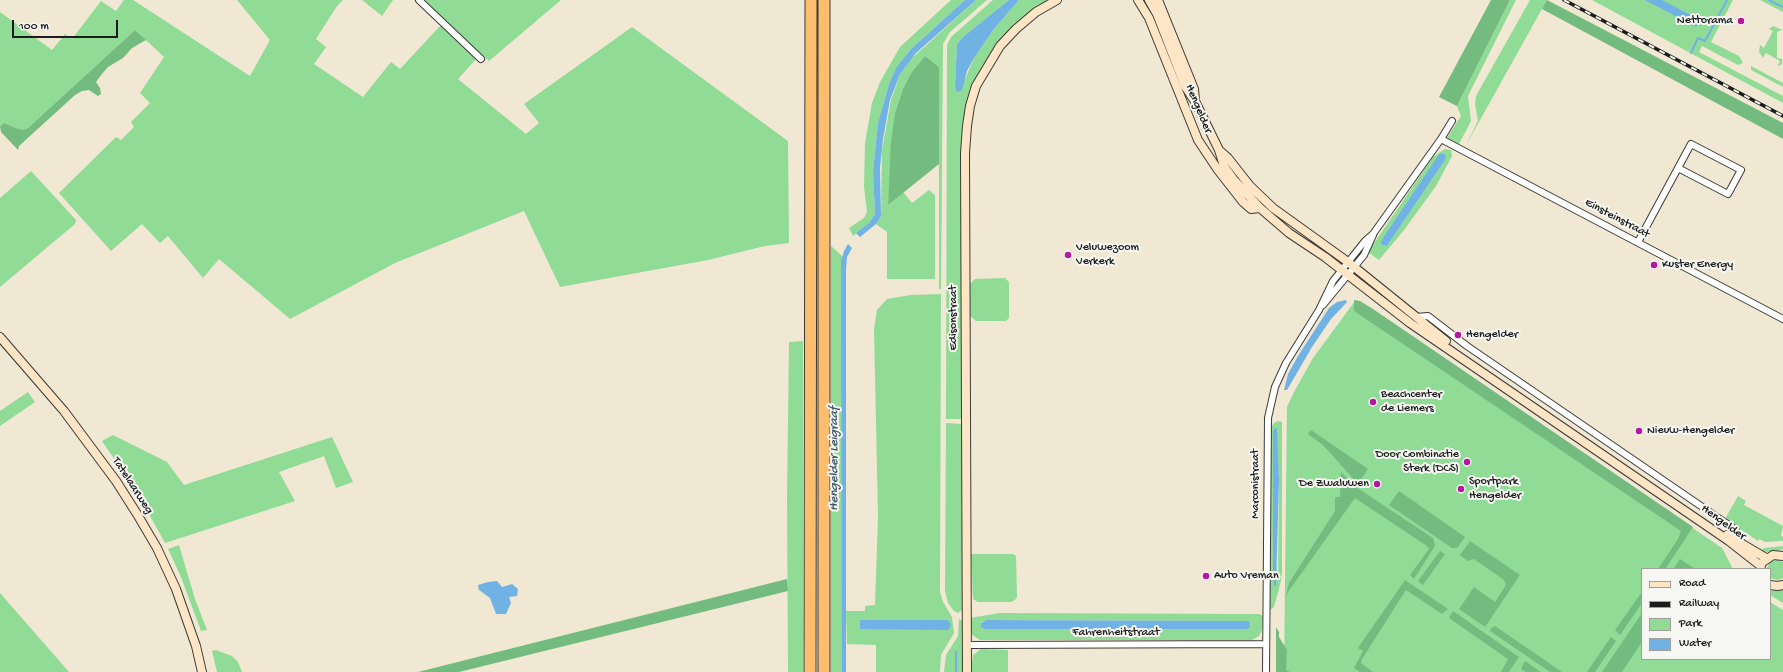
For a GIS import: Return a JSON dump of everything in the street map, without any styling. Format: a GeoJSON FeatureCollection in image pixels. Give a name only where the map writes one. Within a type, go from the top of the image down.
{"type":"FeatureCollection","features":[{"type":"Feature","properties":{"kind":"highway"},"geometry":{"type":"LineString","coordinates":[[810,672],[811,0]]}},
{"type":"Feature","properties":{"kind":"highway"},"geometry":{"type":"LineString","coordinates":[[824,0],[824,672]]}},
{"type":"Feature","properties":{"kind":"main road","name":"Edisonstraat"},"geometry":{"type":"LineString","coordinates":[[966,672],[965,153],[967,126],[970,106],[976,86],[1000,46],[1016,29],[1036,12],[1057,0]]}},
{"type":"Feature","properties":{"kind":"main road","name":"Hengelder"},"geometry":{"type":"LineString","coordinates":[[1138,0],[1149,18],[1198,140],[1242,202],[1251,209],[1260,208]]}},
{"type":"Feature","properties":{"kind":"main road","name":"Hengelder"},"geometry":{"type":"LineString","coordinates":[[1149,0],[1157,14],[1185,86],[1196,103],[1219,150],[1224,166],[1234,180],[1260,208],[1289,233],[1341,270],[1410,323],[1729,541],[1761,568]]}},
{"type":"Feature","properties":{"kind":"main road","name":"Hengelder"},"geometry":{"type":"LineString","coordinates":[[1158,0],[1194,89],[1196,103]]}},
{"type":"Feature","properties":{"kind":"main road","name":"Hengelder"},"geometry":{"type":"LineString","coordinates":[[1219,150],[1228,158],[1250,186],[1264,200],[1348,262],[1461,353],[1731,537],[1766,558]]}},
{"type":"Feature","properties":{"kind":"main road","name":"Tatelaarweg"},"geometry":{"type":"LineString","coordinates":[[0,337],[64,411],[116,481],[138,514],[157,548],[176,589],[196,646],[202,672]]}},
{"type":"Feature","properties":{"kind":"main road"},"geometry":{"type":"LineString","coordinates":[[1761,568],[1766,558],[1773,555],[1783,556]]}},
{"type":"Feature","properties":{"kind":"main road"},"geometry":{"type":"LineString","coordinates":[[1771,585],[1783,585]]}},
{"type":"Feature","properties":{"kind":"street"},"geometry":{"type":"LineString","coordinates":[[419,0],[481,59]]}},
{"type":"Feature","properties":{"kind":"street"},"geometry":{"type":"LineString","coordinates":[[1355,268],[1364,255],[1374,234],[1452,121]]}},
{"type":"Feature","properties":{"kind":"street","name":"Einsteinstraat"},"geometry":{"type":"LineString","coordinates":[[1441,139],[1783,319]]}},
{"type":"Feature","properties":{"kind":"street"},"geometry":{"type":"LineString","coordinates":[[1638,242],[1678,168],[1691,144],[1741,170],[1728,194],[1678,168]]}},
{"type":"Feature","properties":{"kind":"street"},"geometry":{"type":"LineString","coordinates":[[1348,262],[1365,241],[1374,234]]}},
{"type":"Feature","properties":{"kind":"street","name":"Marconistraat"},"geometry":{"type":"LineString","coordinates":[[1266,672],[1268,418],[1275,387],[1286,363],[1319,310],[1329,287],[1348,262]]}},
{"type":"Feature","properties":{"kind":"street","name":"Marconistraat"},"geometry":{"type":"LineString","coordinates":[[1319,310],[1355,268]]}},
{"type":"Feature","properties":{"kind":"street","name":"Fahrenheitstraat"},"geometry":{"type":"LineString","coordinates":[[966,645],[1266,644]]}},
{"type":"Feature","properties":{"kind":"green space"},"geometry":{"type":"Polygon","coordinates":[[[124,0],[133,0],[250,76],[270,40],[237,0],[343,0],[337,6],[316,39],[326,47],[314,64],[363,97],[391,62],[400,69],[441,25],[477,58],[458,79],[526,134],[539,123],[524,104],[632,27],[788,141],[789,243],[765,246],[708,260],[560,287],[524,211],[395,263],[290,319],[219,259],[203,278],[168,236],[160,243],[142,224],[111,251],[59,193],[116,137],[121,140],[134,127],[131,122],[150,103],[140,93],[164,57],[135,30],[28,128],[23,130],[4,123],[0,126],[0,12],[52,50],[65,34],[72,39],[101,1],[116,11],[124,0]]]}},
{"type":"Feature","properties":{"kind":"green space"},"geometry":{"type":"Polygon","coordinates":[[[362,0],[393,0],[382,16],[362,0]]]}},
{"type":"Feature","properties":{"kind":"green space"},"geometry":{"type":"Polygon","coordinates":[[[421,0],[561,0],[489,61],[421,0]]]}},
{"type":"Feature","properties":{"kind":"green space"},"geometry":{"type":"Polygon","coordinates":[[[951,0],[965,0],[911,49],[902,61],[889,84],[878,123],[873,172],[875,214],[869,223],[853,236],[849,228],[864,218],[867,212],[864,187],[865,143],[872,103],[880,82],[900,47],[951,0]]]}},
{"type":"Feature","properties":{"kind":"green space"},"geometry":{"type":"Polygon","coordinates":[[[976,0],[987,0],[950,32],[943,44],[941,289],[939,289],[939,67],[925,56],[911,73],[903,89],[895,113],[888,205],[903,192],[912,203],[929,190],[935,195],[935,279],[887,279],[887,232],[876,224],[881,216],[882,150],[891,100],[900,74],[911,59],[976,0]]]}},
{"type":"Feature","properties":{"kind":"green space"},"geometry":{"type":"Polygon","coordinates":[[[993,0],[1009,0],[964,36],[957,44],[955,86],[965,79],[974,58],[994,29],[1019,0],[1050,0],[997,44],[979,73],[970,95],[963,419],[946,419],[947,45],[951,37],[993,0]]]}},
{"type":"Feature","properties":{"kind":"green space"},"geometry":{"type":"Polygon","coordinates":[[[1491,0],[1510,0],[1457,106],[1439,97],[1491,0]]]}},
{"type":"Feature","properties":{"kind":"green space"},"geometry":{"type":"Polygon","coordinates":[[[1510,0],[1516,0],[1468,96],[1471,121],[1459,144],[1447,138],[1461,116],[1457,106],[1510,0]]]}},
{"type":"Feature","properties":{"kind":"green space"},"geometry":{"type":"Polygon","coordinates":[[[1530,0],[1547,0],[1465,147],[1478,121],[1475,104],[1476,96],[1530,0]]]}},
{"type":"Feature","properties":{"kind":"green space"},"geometry":{"type":"Polygon","coordinates":[[[1547,0],[1783,123],[1783,139],[1542,9],[1547,0]]]}},
{"type":"Feature","properties":{"kind":"green space"},"geometry":{"type":"Polygon","coordinates":[[[1592,0],[1733,0],[1711,42],[1739,56],[1743,63],[1738,65],[1702,46],[1699,52],[1783,96],[1783,103],[1592,0]]]}},
{"type":"Feature","properties":{"kind":"green space"},"geometry":{"type":"Polygon","coordinates":[[[1760,0],[1783,0],[1783,12],[1760,0]]]}},
{"type":"Feature","properties":{"kind":"green space"},"geometry":{"type":"Polygon","coordinates":[[[1773,26],[1782,30],[1777,32],[1777,58],[1782,59],[1782,64],[1779,66],[1780,61],[1766,53],[1763,58],[1759,52],[1760,45],[1764,48],[1773,31],[1769,29],[1773,26]]]}},
{"type":"Feature","properties":{"kind":"green space"},"geometry":{"type":"Polygon","coordinates":[[[135,30],[146,40],[132,48],[123,58],[108,67],[101,75],[96,82],[100,88],[101,94],[98,96],[89,90],[82,91],[75,95],[19,146],[18,150],[1,132],[0,126],[4,123],[23,130],[28,128],[135,30]]]}},
{"type":"Feature","properties":{"kind":"green space"},"geometry":{"type":"Polygon","coordinates":[[[925,56],[939,67],[939,164],[888,205],[891,142],[895,113],[903,89],[911,73],[925,56]]]}},
{"type":"Feature","properties":{"kind":"green space"},"geometry":{"type":"Polygon","coordinates":[[[1751,66],[1783,83],[1783,87],[1751,70],[1751,66]]]}},
{"type":"Feature","properties":{"kind":"green space"},"geometry":{"type":"Polygon","coordinates":[[[1445,149],[1451,150],[1452,156],[1436,186],[1404,230],[1379,260],[1368,252],[1433,157],[1445,149]],[[1445,160],[1382,245],[1387,246],[1445,160]]]}},
{"type":"Feature","properties":{"kind":"green space"},"geometry":{"type":"Polygon","coordinates":[[[31,171],[76,220],[75,224],[0,287],[0,198],[31,171]]]}},
{"type":"Feature","properties":{"kind":"green space"},"geometry":{"type":"Polygon","coordinates":[[[831,246],[842,256],[842,672],[831,672],[831,246]]]}},
{"type":"Feature","properties":{"kind":"green space"},"geometry":{"type":"Polygon","coordinates":[[[1005,278],[1009,282],[1009,318],[1006,321],[976,321],[970,316],[970,284],[975,279],[1005,278]]]}},
{"type":"Feature","properties":{"kind":"green space"},"geometry":{"type":"Polygon","coordinates":[[[941,294],[940,592],[943,602],[952,617],[954,633],[941,655],[940,672],[876,672],[876,645],[847,644],[846,611],[865,611],[865,606],[875,605],[878,517],[874,329],[877,310],[887,299],[911,295],[941,294]]]}},
{"type":"Feature","properties":{"kind":"green space"},"geometry":{"type":"Polygon","coordinates":[[[1354,300],[1360,301],[1373,309],[1693,527],[1666,568],[1659,568],[1678,539],[1681,531],[1354,311],[1354,300]]]}},
{"type":"Feature","properties":{"kind":"green space","name":"Sportpark Hengelder"},"geometry":{"type":"Polygon","coordinates":[[[1355,301],[1360,302],[1722,548],[1732,568],[1641,568],[1641,660],[1771,660],[1771,603],[1783,610],[1783,672],[1284,672],[1287,407],[1313,358],[1355,301]]]}},
{"type":"Feature","properties":{"kind":"green space"},"geometry":{"type":"Polygon","coordinates":[[[803,341],[803,672],[788,672],[787,497],[789,342],[803,341]]]}},
{"type":"Feature","properties":{"kind":"green space"},"geometry":{"type":"Polygon","coordinates":[[[28,392],[35,402],[0,426],[0,411],[28,392]]]}},
{"type":"Feature","properties":{"kind":"green space"},"geometry":{"type":"Polygon","coordinates":[[[1278,421],[1282,422],[1282,572],[1274,607],[1270,610],[1271,427],[1278,421]],[[1274,429],[1273,546],[1278,578],[1279,480],[1277,443],[1274,429]]]}},
{"type":"Feature","properties":{"kind":"green space"},"geometry":{"type":"Polygon","coordinates":[[[946,423],[963,424],[963,609],[958,613],[954,611],[948,603],[945,591],[946,423]]]}},
{"type":"Feature","properties":{"kind":"green space"},"geometry":{"type":"Polygon","coordinates":[[[1311,430],[1368,469],[1358,484],[1323,445],[1308,434],[1311,430]]]}},
{"type":"Feature","properties":{"kind":"green space"},"geometry":{"type":"Polygon","coordinates":[[[113,435],[167,462],[184,485],[332,437],[353,482],[336,488],[324,456],[279,472],[295,501],[165,543],[135,489],[102,441],[113,435]]]}},
{"type":"Feature","properties":{"kind":"green space"},"geometry":{"type":"Polygon","coordinates":[[[1341,472],[1356,487],[1433,538],[1435,546],[1414,579],[1410,575],[1429,549],[1427,546],[1355,498],[1288,592],[1285,599],[1289,583],[1335,511],[1335,497],[1340,497],[1341,472]]]}},
{"type":"Feature","properties":{"kind":"green space"},"geometry":{"type":"Polygon","coordinates":[[[1399,491],[1465,537],[1457,548],[1452,548],[1389,505],[1399,491]]]}},
{"type":"Feature","properties":{"kind":"green space"},"geometry":{"type":"Polygon","coordinates":[[[1738,496],[1746,501],[1744,505],[1783,526],[1781,536],[1783,537],[1783,541],[1765,542],[1759,539],[1758,541],[1725,519],[1738,496]]]}},
{"type":"Feature","properties":{"kind":"green space"},"geometry":{"type":"Polygon","coordinates":[[[1470,541],[1520,575],[1485,627],[1459,609],[1474,587],[1495,602],[1506,585],[1504,580],[1474,559],[1468,561],[1460,555],[1470,541]]]}},
{"type":"Feature","properties":{"kind":"green space"},"geometry":{"type":"Polygon","coordinates":[[[179,545],[195,599],[207,630],[201,631],[181,577],[168,549],[179,545]]]}},
{"type":"Feature","properties":{"kind":"green space"},"geometry":{"type":"Polygon","coordinates":[[[1783,546],[1783,549],[1778,551],[1759,551],[1764,548],[1783,546]]]}},
{"type":"Feature","properties":{"kind":"green space"},"geometry":{"type":"Polygon","coordinates":[[[1440,551],[1445,554],[1423,585],[1418,581],[1440,551]]]}},
{"type":"Feature","properties":{"kind":"green space"},"geometry":{"type":"Polygon","coordinates":[[[971,554],[1013,554],[1016,556],[1017,597],[1015,600],[1011,602],[978,602],[973,599],[971,554]]]}},
{"type":"Feature","properties":{"kind":"green space"},"geometry":{"type":"Polygon","coordinates":[[[1680,559],[1694,568],[1674,568],[1680,559]]]}},
{"type":"Feature","properties":{"kind":"green space"},"geometry":{"type":"Polygon","coordinates":[[[1777,560],[1783,562],[1783,578],[1778,580],[1771,578],[1771,568],[1767,568],[1771,561],[1777,560]]]}},
{"type":"Feature","properties":{"kind":"green space"},"geometry":{"type":"Polygon","coordinates":[[[787,579],[788,591],[459,672],[418,672],[787,579]]]}},
{"type":"Feature","properties":{"kind":"green space"},"geometry":{"type":"Polygon","coordinates":[[[1405,580],[1448,609],[1442,614],[1406,590],[1362,659],[1361,663],[1373,672],[1360,672],[1354,668],[1363,651],[1358,648],[1405,580]]]}},
{"type":"Feature","properties":{"kind":"green space"},"geometry":{"type":"Polygon","coordinates":[[[1783,588],[1783,603],[1771,596],[1771,591],[1783,588]]]}},
{"type":"Feature","properties":{"kind":"green space"},"geometry":{"type":"Polygon","coordinates":[[[0,593],[69,672],[0,672],[0,593]]]}},
{"type":"Feature","properties":{"kind":"green space"},"geometry":{"type":"Polygon","coordinates":[[[1641,593],[1641,604],[1620,635],[1615,630],[1641,593]]]}},
{"type":"Feature","properties":{"kind":"green space"},"geometry":{"type":"Polygon","coordinates":[[[1453,611],[1519,657],[1509,672],[1501,672],[1508,659],[1449,618],[1453,611]]]}},
{"type":"Feature","properties":{"kind":"green space"},"geometry":{"type":"Polygon","coordinates":[[[1000,613],[1259,614],[1263,616],[1262,630],[1259,636],[1252,640],[980,640],[972,635],[970,618],[1000,613]],[[986,620],[981,622],[981,627],[984,629],[1249,628],[1249,621],[986,620]]]}},
{"type":"Feature","properties":{"kind":"green space"},"geometry":{"type":"Polygon","coordinates":[[[1641,614],[1641,644],[1622,672],[1602,672],[1641,614]]]}},
{"type":"Feature","properties":{"kind":"green space"},"geometry":{"type":"Polygon","coordinates":[[[959,619],[963,621],[963,672],[944,672],[946,655],[958,636],[959,619]]]}},
{"type":"Feature","properties":{"kind":"green space"},"geometry":{"type":"Polygon","coordinates":[[[1495,626],[1562,672],[1550,672],[1490,631],[1491,628],[1495,626]]]}},
{"type":"Feature","properties":{"kind":"green space"},"geometry":{"type":"Polygon","coordinates":[[[1276,627],[1279,632],[1279,637],[1287,650],[1286,670],[1290,672],[1276,672],[1276,627]]]}},
{"type":"Feature","properties":{"kind":"green space"},"geometry":{"type":"Polygon","coordinates":[[[1611,637],[1616,641],[1595,672],[1587,672],[1611,637]]]}},
{"type":"Feature","properties":{"kind":"green space"},"geometry":{"type":"Polygon","coordinates":[[[981,649],[1008,650],[1008,672],[971,672],[973,655],[981,649]]]}},
{"type":"Feature","properties":{"kind":"green space"},"geometry":{"type":"Polygon","coordinates":[[[216,650],[232,656],[238,662],[242,672],[217,672],[212,651],[216,650]]]}},
{"type":"Feature","properties":{"kind":"green space"},"geometry":{"type":"Polygon","coordinates":[[[1525,661],[1541,672],[1526,672],[1521,669],[1525,661]]]}},
{"type":"Feature","properties":{"kind":"water"},"geometry":{"type":"Polygon","coordinates":[[[965,0],[976,0],[916,53],[900,74],[890,100],[883,139],[880,168],[881,216],[876,224],[860,237],[856,233],[869,223],[875,214],[873,172],[878,123],[889,84],[897,67],[911,49],[965,0]]]}},
{"type":"Feature","properties":{"kind":"water"},"geometry":{"type":"Polygon","coordinates":[[[1009,0],[1019,0],[994,29],[974,58],[967,71],[962,90],[957,92],[955,86],[957,44],[964,36],[1009,0]]]}},
{"type":"Feature","properties":{"kind":"water"},"geometry":{"type":"Polygon","coordinates":[[[1645,0],[1662,0],[1700,20],[1696,27],[1645,0]]]}},
{"type":"Feature","properties":{"kind":"water"},"geometry":{"type":"Polygon","coordinates":[[[1440,153],[1446,155],[1445,160],[1387,246],[1382,245],[1381,242],[1383,238],[1440,153]]]}},
{"type":"Feature","properties":{"kind":"water"},"geometry":{"type":"Polygon","coordinates":[[[848,244],[852,248],[847,257],[846,270],[846,672],[842,672],[841,261],[848,244]]]}},
{"type":"Feature","properties":{"kind":"water"},"geometry":{"type":"Polygon","coordinates":[[[1346,300],[1347,302],[1331,319],[1312,347],[1287,390],[1284,390],[1288,374],[1329,308],[1337,302],[1346,300]]]}},
{"type":"Feature","properties":{"kind":"water"},"geometry":{"type":"Polygon","coordinates":[[[1276,427],[1279,480],[1276,586],[1274,586],[1273,431],[1276,427]]]}},
{"type":"Feature","properties":{"kind":"water"},"geometry":{"type":"Polygon","coordinates":[[[497,581],[502,587],[512,584],[518,589],[517,596],[509,597],[511,603],[506,614],[496,614],[490,598],[479,590],[478,585],[497,581]]]}},
{"type":"Feature","properties":{"kind":"water"},"geometry":{"type":"Polygon","coordinates":[[[860,620],[948,620],[951,625],[948,630],[860,629],[860,620]]]}},
{"type":"Feature","properties":{"kind":"water"},"geometry":{"type":"Polygon","coordinates":[[[986,620],[1249,621],[1250,627],[1248,629],[984,629],[981,627],[981,623],[986,620]]]}},
{"type":"Feature","properties":{"kind":"waterway"},"geometry":{"type":"LineString","coordinates":[[1691,53],[1698,38],[1705,41],[1727,0]]}},
{"type":"Feature","properties":{"kind":"waterway"},"geometry":{"type":"LineString","coordinates":[[1769,0],[1783,7]]}},
{"type":"Feature","properties":{"kind":"waterway"},"geometry":{"type":"LineString","coordinates":[[956,652],[956,672]]}},
{"type":"Feature","properties":{"kind":"railway"},"geometry":{"type":"LineString","coordinates":[[1564,0],[1783,116]]}},
{"type":"Feature","properties":{"kind":"place","name":"Nettorama"},"geometry":{"type":"Point","coordinates":[1741,21]}},
{"type":"Feature","properties":{"kind":"place","name":"Veluwezoom Verkerk"},"geometry":{"type":"Point","coordinates":[1068,255]}},
{"type":"Feature","properties":{"kind":"place","name":"Kuster Energy"},"geometry":{"type":"Point","coordinates":[1654,265]}},
{"type":"Feature","properties":{"kind":"place","name":"Hengelder"},"geometry":{"type":"Point","coordinates":[1458,335]}},
{"type":"Feature","properties":{"kind":"place","name":"Beachcenter de Liemers"},"geometry":{"type":"Point","coordinates":[1373,402]}},
{"type":"Feature","properties":{"kind":"place","name":"Nieuw-Hengelder"},"geometry":{"type":"Point","coordinates":[1639,431]}},
{"type":"Feature","properties":{"kind":"place","name":"Door Combinatie Sterk (DCS)"},"geometry":{"type":"Point","coordinates":[1467,462]}},
{"type":"Feature","properties":{"kind":"place","name":"De Zwaluwen"},"geometry":{"type":"Point","coordinates":[1377,484]}},
{"type":"Feature","properties":{"kind":"place","name":"Sportpark Hengelder"},"geometry":{"type":"Point","coordinates":[1461,489]}},
{"type":"Feature","properties":{"kind":"place","name":"Auto Vreman"},"geometry":{"type":"Point","coordinates":[1206,576]}},
{"type":"Feature","properties":{"kind":"water label","name":"Hengelder Leigraaf"},"geometry":{"type":"Point","coordinates":[835,459]}}]}
